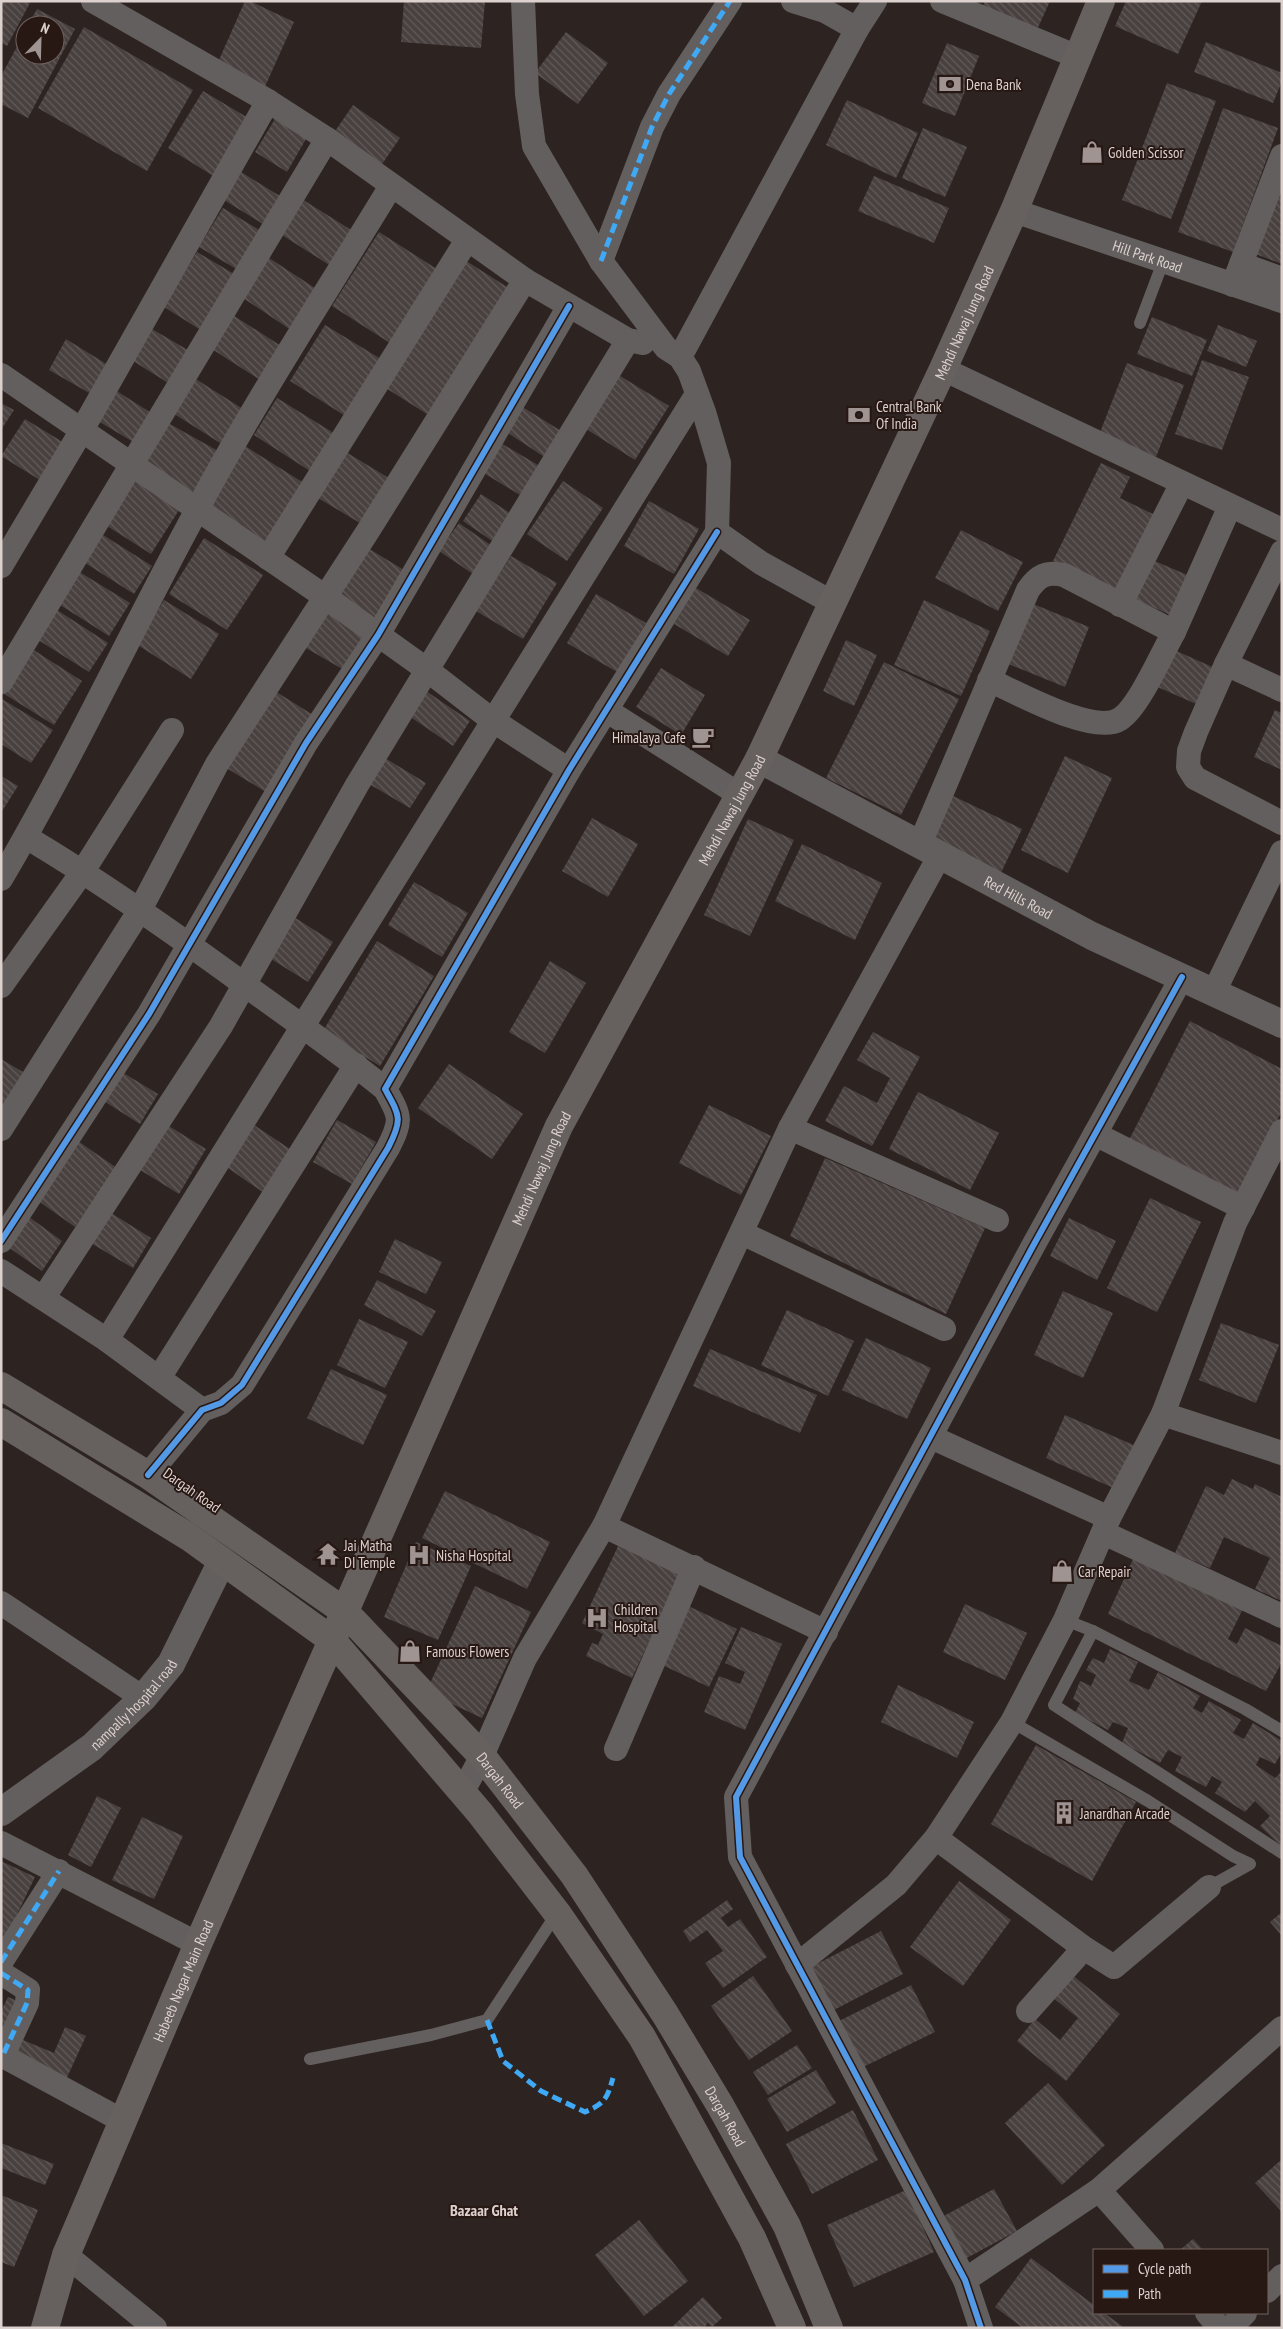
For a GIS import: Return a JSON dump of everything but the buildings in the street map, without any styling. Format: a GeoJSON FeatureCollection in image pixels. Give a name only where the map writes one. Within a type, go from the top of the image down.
{"type":"FeatureCollection","features":[{"type":"Feature","properties":{"kind":"main road","name":"Mehdi Nawaj Jung Road"},"geometry":{"type":"LineString","coordinates":[[332,1640],[559,1126],[759,759],[833,604],[943,369],[1014,211],[1101,1]]}},
{"type":"Feature","properties":{"kind":"main road","name":"Dargah Road"},"geometry":{"type":"LineString","coordinates":[[1,1386],[148,1475],[344,1611],[482,1756],[574,1875],[700,2072],[787,2226],[829,2328]]}},
{"type":"Feature","properties":{"kind":"main road"},"geometry":{"type":"LineString","coordinates":[[1,1422],[189,1537],[332,1640],[462,1793],[557,1912],[642,2036],[752,2238],[792,2328]]}},
{"type":"Feature","properties":{"kind":"main road","name":"Habeeb Nagar Main Road"},"geometry":{"type":"LineString","coordinates":[[45,2328],[66,2255],[198,1944],[332,1640]]}},
{"type":"Feature","properties":{"kind":"street"},"geometry":{"type":"LineString","coordinates":[[93,1],[124,9],[327,139],[525,280],[628,340],[673,352]]}},
{"type":"Feature","properties":{"kind":"street"},"geometry":{"type":"LineString","coordinates":[[385,1089],[569,770],[717,532],[719,463],[689,372],[601,261],[534,146],[527,94],[523,1]]}},
{"type":"Feature","properties":{"kind":"street"},"geometry":{"type":"LineString","coordinates":[[601,261],[652,127],[669,94],[730,1]]}},
{"type":"Feature","properties":{"kind":"street"},"geometry":{"type":"LineString","coordinates":[[793,1],[825,11],[857,29]]}},
{"type":"Feature","properties":{"kind":"street"},"geometry":{"type":"LineString","coordinates":[[673,352],[857,29],[875,1]]}},
{"type":"Feature","properties":{"kind":"street"},"geometry":{"type":"LineString","coordinates":[[942,1],[1078,57]]}},
{"type":"Feature","properties":{"kind":"street"},"geometry":{"type":"LineString","coordinates":[[1,566],[82,430],[268,101]]}},
{"type":"Feature","properties":{"kind":"street"},"geometry":{"type":"LineString","coordinates":[[1,682],[134,464],[327,139]]}},
{"type":"Feature","properties":{"kind":"street"},"geometry":{"type":"LineString","coordinates":[[1282,156],[1237,274],[1282,279]]}},
{"type":"Feature","properties":{"kind":"street"},"geometry":{"type":"LineString","coordinates":[[1,879],[26,837],[198,508],[234,444],[391,186]]}},
{"type":"Feature","properties":{"kind":"street","name":"Hill Park Road"},"geometry":{"type":"LineString","coordinates":[[1014,211],[1163,262],[1237,274],[1282,301]]}},
{"type":"Feature","properties":{"kind":"street"},"geometry":{"type":"LineString","coordinates":[[268,558],[467,240]]}},
{"type":"Feature","properties":{"kind":"street"},"geometry":{"type":"LineString","coordinates":[[1,1129],[140,910],[217,764],[324,596],[368,531],[525,280]]}},
{"type":"Feature","properties":{"kind":"street"},"geometry":{"type":"LineString","coordinates":[[1,1241],[149,1014],[306,743],[378,635],[569,306]]}},
{"type":"Feature","properties":{"kind":"street"},"geometry":{"type":"LineString","coordinates":[[44,1297],[221,1026],[246,985],[357,785],[628,340]]}},
{"type":"Feature","properties":{"kind":"street"},"geometry":{"type":"LineString","coordinates":[[943,369],[1282,530]]}},
{"type":"Feature","properties":{"kind":"street"},"geometry":{"type":"LineString","coordinates":[[1,375],[198,508],[426,669],[492,720],[569,770]]}},
{"type":"Feature","properties":{"kind":"street"},"geometry":{"type":"LineString","coordinates":[[107,1340],[697,394]]}},
{"type":"Feature","properties":{"kind":"street"},"geometry":{"type":"LineString","coordinates":[[1120,605],[1182,483]]}},
{"type":"Feature","properties":{"kind":"street"},"geometry":{"type":"LineString","coordinates":[[989,680],[1082,721],[1105,724],[1120,719],[1132,707],[1174,632],[1230,506]]}},
{"type":"Feature","properties":{"kind":"street"},"geometry":{"type":"LineString","coordinates":[[717,532],[761,563],[833,604]]}},
{"type":"Feature","properties":{"kind":"street"},"geometry":{"type":"LineString","coordinates":[[1282,552],[1226,664],[1196,732],[1189,751],[1188,767],[1195,778],[1282,823]]}},
{"type":"Feature","properties":{"kind":"street"},"geometry":{"type":"LineString","coordinates":[[462,1793],[482,1756],[525,1658],[604,1526],[790,1128],[930,850],[989,680],[1028,590],[1038,577],[1046,574],[1064,575],[1174,632]]}},
{"type":"Feature","properties":{"kind":"street"},"geometry":{"type":"LineString","coordinates":[[1226,664],[1282,690]]}},
{"type":"Feature","properties":{"kind":"street"},"geometry":{"type":"LineString","coordinates":[[606,710],[740,794]]}},
{"type":"Feature","properties":{"kind":"street"},"geometry":{"type":"LineString","coordinates":[[1,986],[83,870],[172,730]]}},
{"type":"Feature","properties":{"kind":"street","name":"Red Hills Road"},"geometry":{"type":"LineString","coordinates":[[759,759],[1092,936],[1282,1024]]}},
{"type":"Feature","properties":{"kind":"street"},"geometry":{"type":"LineString","coordinates":[[26,837],[83,870],[190,943],[356,1065],[385,1089],[399,1114],[396,1132],[388,1148],[242,1386],[221,1403],[202,1410],[148,1475]]}},
{"type":"Feature","properties":{"kind":"street"},"geometry":{"type":"LineString","coordinates":[[1214,992],[1282,852]]}},
{"type":"Feature","properties":{"kind":"street"},"geometry":{"type":"LineString","coordinates":[[981,2328],[965,2280],[740,1858],[736,1797],[1182,977]]}},
{"type":"Feature","properties":{"kind":"street"},"geometry":{"type":"LineString","coordinates":[[159,1378],[356,1065]]}},
{"type":"Feature","properties":{"kind":"street"},"geometry":{"type":"LineString","coordinates":[[790,1128],[997,1220]]}},
{"type":"Feature","properties":{"kind":"street"},"geometry":{"type":"LineString","coordinates":[[797,1965],[896,1885],[936,1838],[1012,1722],[1065,1620],[1106,1526],[1163,1414],[1243,1208],[1282,1131]]}},
{"type":"Feature","properties":{"kind":"street"},"geometry":{"type":"LineString","coordinates":[[1095,1134],[1243,1208]]}},
{"type":"Feature","properties":{"kind":"street"},"geometry":{"type":"LineString","coordinates":[[742,1232],[944,1329]]}},
{"type":"Feature","properties":{"kind":"street"},"geometry":{"type":"LineString","coordinates":[[1,1271],[44,1297],[107,1340],[202,1410]]}},
{"type":"Feature","properties":{"kind":"street"},"geometry":{"type":"LineString","coordinates":[[1163,1414],[1282,1453]]}},
{"type":"Feature","properties":{"kind":"street"},"geometry":{"type":"LineString","coordinates":[[931,1437],[1282,1616]]}},
{"type":"Feature","properties":{"kind":"street"},"geometry":{"type":"LineString","coordinates":[[604,1526],[694,1567],[826,1632]]}},
{"type":"Feature","properties":{"kind":"street","name":"nampally hospital road"},"geometry":{"type":"LineString","coordinates":[[1,1812],[92,1747],[143,1698],[171,1664],[222,1561]]}},
{"type":"Feature","properties":{"kind":"street"},"geometry":{"type":"LineString","coordinates":[[616,1748],[694,1567]]}},
{"type":"Feature","properties":{"kind":"street"},"geometry":{"type":"LineString","coordinates":[[1,1603],[143,1698]]}},
{"type":"Feature","properties":{"kind":"street"},"geometry":{"type":"LineString","coordinates":[[936,1838],[1084,1948],[1114,1967],[1209,1887]]}},
{"type":"Feature","properties":{"kind":"street"},"geometry":{"type":"LineString","coordinates":[[1,1843],[59,1871],[198,1944]]}},
{"type":"Feature","properties":{"kind":"street"},"geometry":{"type":"LineString","coordinates":[[1,1962],[59,1871]]}},
{"type":"Feature","properties":{"kind":"street"},"geometry":{"type":"LineString","coordinates":[[1028,2011],[1084,1948]]}},
{"type":"Feature","properties":{"kind":"street"},"geometry":{"type":"LineString","coordinates":[[1,1973],[28,1990],[27,2003],[2,2055],[123,2121]]}},
{"type":"Feature","properties":{"kind":"street"},"geometry":{"type":"LineString","coordinates":[[965,2280],[1099,2190],[1282,2028]]}},
{"type":"Feature","properties":{"kind":"street"},"geometry":{"type":"LineString","coordinates":[[1099,2190],[1151,2249]]}},
{"type":"Feature","properties":{"kind":"street"},"geometry":{"type":"LineString","coordinates":[[66,2255],[155,2328]]}},
{"type":"Feature","properties":{"kind":"street"},"geometry":{"type":"LineString","coordinates":[[1268,2290],[1282,2276]]}},
{"type":"Feature","properties":{"kind":"street"},"geometry":{"type":"LineString","coordinates":[[1208,2314],[1220,2328]]}},
{"type":"Feature","properties":{"kind":"street"},"geometry":{"type":"LineString","coordinates":[[1230,2328],[1244,2314]]}},
{"type":"Feature","properties":{"kind":"lane"},"geometry":{"type":"LineString","coordinates":[[1140,323],[1163,262]]}},
{"type":"Feature","properties":{"kind":"lane"},"geometry":{"type":"LineString","coordinates":[[1065,1620],[1093,1631],[1282,1730]]}},
{"type":"Feature","properties":{"kind":"lane"},"geometry":{"type":"LineString","coordinates":[[1093,1631],[1054,1705],[1282,1853]]}},
{"type":"Feature","properties":{"kind":"lane"},"geometry":{"type":"LineString","coordinates":[[1012,1722],[1148,1801],[1233,1856],[1250,1864],[1209,1887]]}},
{"type":"Feature","properties":{"kind":"lane"},"geometry":{"type":"LineString","coordinates":[[310,2059],[431,2035],[487,2020],[557,1912]]}},
{"type":"Feature","properties":{"kind":"marked path"},"geometry":{"type":"LineString","coordinates":[[601,261],[652,127],[669,94],[730,1]]}},
{"type":"Feature","properties":{"kind":"marked path"},"geometry":{"type":"LineString","coordinates":[[1,1962],[59,1871]]}},
{"type":"Feature","properties":{"kind":"marked path"},"geometry":{"type":"LineString","coordinates":[[1,1973],[28,1990],[27,2003],[3,2055]]}},
{"type":"Feature","properties":{"kind":"marked path"},"geometry":{"type":"LineString","coordinates":[[487,2020],[503,2061],[541,2091],[585,2112],[602,2103],[613,2078]]}},
{"type":"Feature","properties":{"kind":"cycle path"},"geometry":{"type":"LineString","coordinates":[[1,1241],[149,1014],[306,743],[378,635],[569,306]]}},
{"type":"Feature","properties":{"kind":"cycle path"},"geometry":{"type":"LineString","coordinates":[[148,1475],[202,1410],[221,1403],[242,1385],[388,1148],[396,1130],[398,1118],[385,1089],[569,770],[717,532]]}},
{"type":"Feature","properties":{"kind":"cycle path"},"geometry":{"type":"LineString","coordinates":[[981,2328],[965,2280],[740,1857],[736,1797],[1033,1246],[1182,977]]}},
{"type":"Feature","properties":{"kind":"place","name":"Dena Bank"},"geometry":{"type":"Point","coordinates":[950,84]}},
{"type":"Feature","properties":{"kind":"place","name":"Golden Scissor"},"geometry":{"type":"Point","coordinates":[1092,152]}},
{"type":"Feature","properties":{"kind":"place","name":"Central Bank Of India"},"geometry":{"type":"Point","coordinates":[859,415]}},
{"type":"Feature","properties":{"kind":"place","name":"Himalaya Cafe"},"geometry":{"type":"Point","coordinates":[703,737]}},
{"type":"Feature","properties":{"kind":"place","name":"Jai Matha DI Temple"},"geometry":{"type":"Point","coordinates":[328,1554]}},
{"type":"Feature","properties":{"kind":"place","name":"Nisha Hospital"},"geometry":{"type":"Point","coordinates":[419,1555]}},
{"type":"Feature","properties":{"kind":"place","name":"Car Repair"},"geometry":{"type":"Point","coordinates":[1062,1571]}},
{"type":"Feature","properties":{"kind":"place","name":"Children Hospital"},"geometry":{"type":"Point","coordinates":[597,1618]}},
{"type":"Feature","properties":{"kind":"place","name":"Famous Flowers"},"geometry":{"type":"Point","coordinates":[410,1651]}},
{"type":"Feature","properties":{"kind":"place","name":"Janardhan Arcade"},"geometry":{"type":"Point","coordinates":[1064,1813]}},
{"type":"Feature","properties":{"kind":"district","name":"Bazaar Ghat"},"geometry":{"type":"Point","coordinates":[484,2210]}}]}
